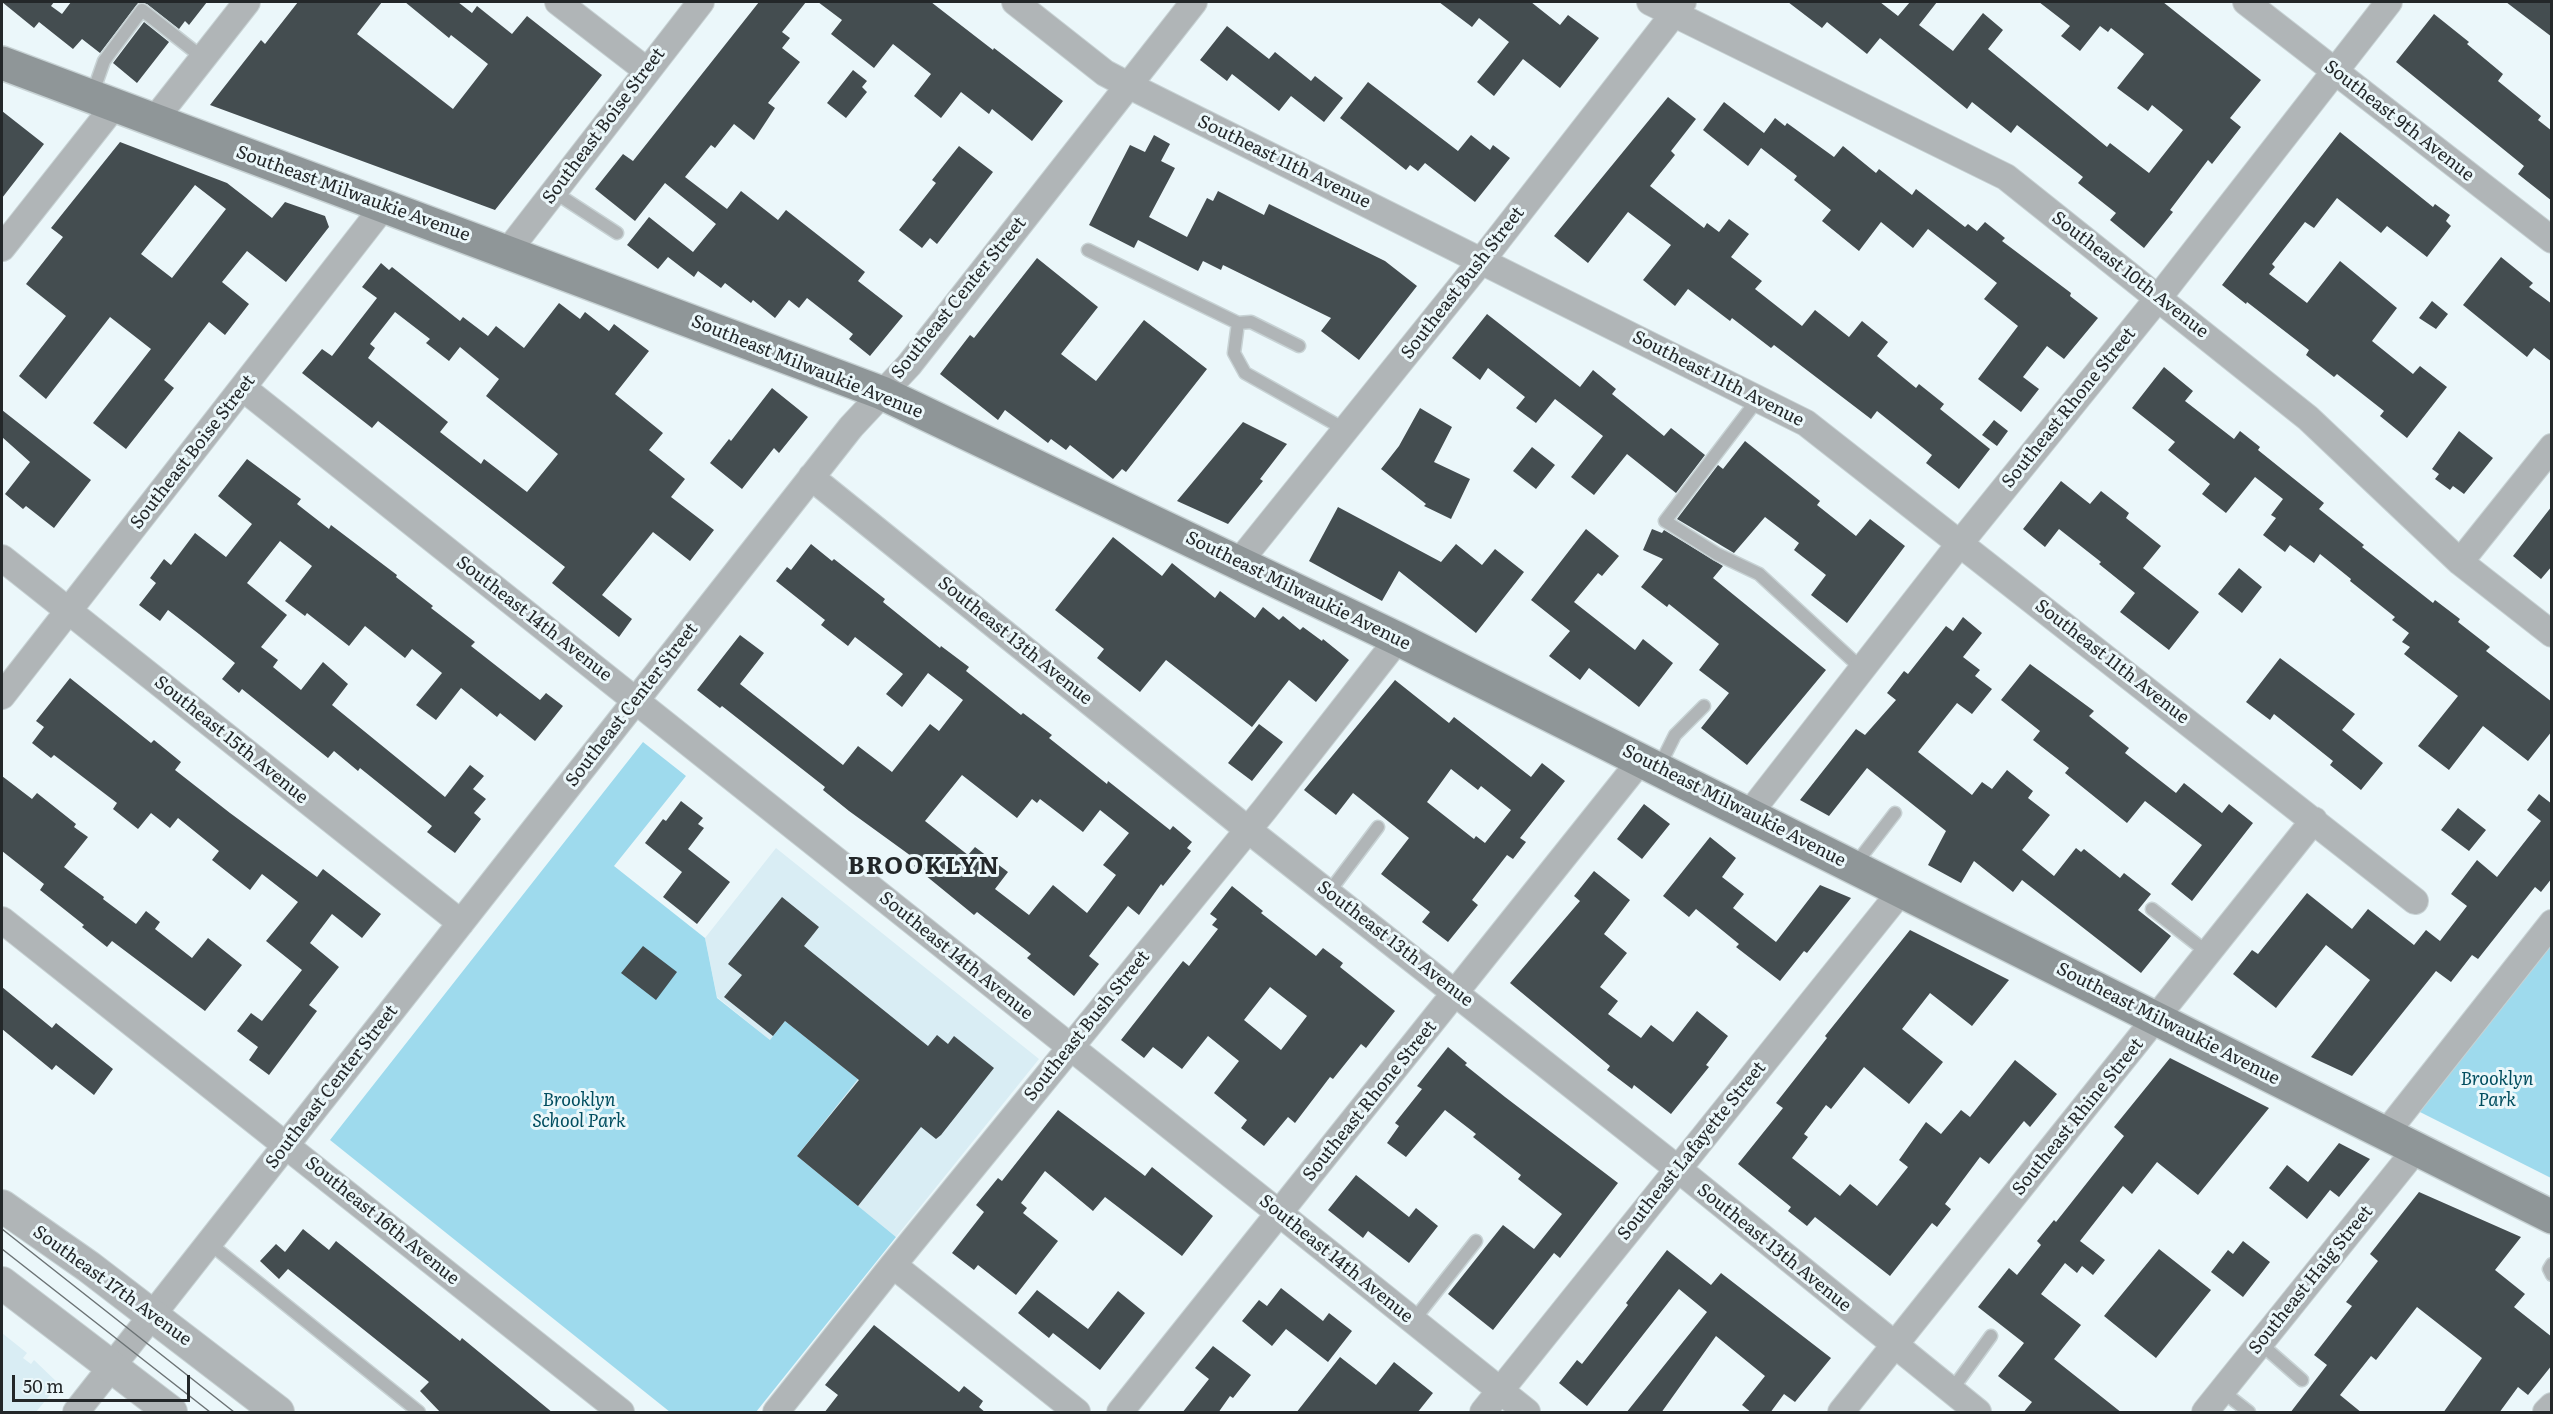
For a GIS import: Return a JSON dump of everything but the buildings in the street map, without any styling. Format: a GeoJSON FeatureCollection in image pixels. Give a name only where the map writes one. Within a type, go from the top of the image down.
{"type":"FeatureCollection","features":[{"type":"Feature","properties":{"kind":"main road","name":"Southeast Milwaukie Avenue"},"geometry":{"type":"LineString","coordinates":[[2,63],[882,393],[1398,639],[2552,1217]]}},
{"type":"Feature","properties":{"kind":"street"},"geometry":{"type":"LineString","coordinates":[[155,119],[247,2]]}},
{"type":"Feature","properties":{"kind":"street"},"geometry":{"type":"LineString","coordinates":[[558,2],[646,70]]}},
{"type":"Feature","properties":{"kind":"street","name":"Southeast Boise Street"},"geometry":{"type":"LineString","coordinates":[[508,251],[646,70],[701,2]]}},
{"type":"Feature","properties":{"kind":"street","name":"Southeast 11th Avenue"},"geometry":{"type":"LineString","coordinates":[[1015,2],[1105,73],[1806,423],[2314,820],[2415,902]]}},
{"type":"Feature","properties":{"kind":"street","name":"Southeast Center Street"},"geometry":{"type":"LineString","coordinates":[[76,1413],[811,477],[851,427],[909,365],[1194,2]]}},
{"type":"Feature","properties":{"kind":"street","name":"Southeast 10th Avenue"},"geometry":{"type":"LineString","coordinates":[[1650,2],[1679,8],[2006,177],[2308,418],[2460,562],[2552,634]]}},
{"type":"Feature","properties":{"kind":"street","name":"Southeast 9th Avenue"},"geometry":{"type":"LineString","coordinates":[[2246,2],[2552,240]]}},
{"type":"Feature","properties":{"kind":"street","name":"Southeast Rhone Street"},"geometry":{"type":"LineString","coordinates":[[1749,814],[1961,543],[2159,297],[2389,2]]}},
{"type":"Feature","properties":{"kind":"street","name":"Southeast Bush Street"},"geometry":{"type":"LineString","coordinates":[[1239,562],[1482,260],[1679,8]]}},
{"type":"Feature","properties":{"kind":"street"},"geometry":{"type":"LineString","coordinates":[[2,248],[104,101]]}},
{"type":"Feature","properties":{"kind":"street","name":"Southeast Boise Street"},"geometry":{"type":"LineString","coordinates":[[2,696],[384,206]]}},
{"type":"Feature","properties":{"kind":"street","name":"Southeast 14th Avenue"},"geometry":{"type":"LineString","coordinates":[[243,388],[1527,1413]]}},
{"type":"Feature","properties":{"kind":"street"},"geometry":{"type":"LineString","coordinates":[[2460,562],[2552,447]]}},
{"type":"Feature","properties":{"kind":"street","name":"Southeast 13th Avenue"},"geometry":{"type":"LineString","coordinates":[[811,477],[1248,829],[1678,1169],[1978,1413]]}},
{"type":"Feature","properties":{"kind":"street","name":"Southeast 15th Avenue"},"geometry":{"type":"LineString","coordinates":[[2,558],[461,923]]}},
{"type":"Feature","properties":{"kind":"street","name":"Southeast Bush Street"},"geometry":{"type":"LineString","coordinates":[[776,1413],[892,1265],[1248,829],[1398,639]]}},
{"type":"Feature","properties":{"kind":"street","name":"Southeast Rhone Street"},"geometry":{"type":"LineString","coordinates":[[1119,1413],[1457,993],[1650,764]]}},
{"type":"Feature","properties":{"kind":"street","name":"Southeast Rhine Street"},"geometry":{"type":"LineString","coordinates":[[1841,1413],[2314,820]]}},
{"type":"Feature","properties":{"kind":"street","name":"Southeast Lafayette Street"},"geometry":{"type":"LineString","coordinates":[[1483,1413],[1902,890]]}},
{"type":"Feature","properties":{"kind":"street","name":"Southeast 16th Avenue"},"geometry":{"type":"LineString","coordinates":[[2,920],[621,1413]]}},
{"type":"Feature","properties":{"kind":"street"},"geometry":{"type":"LineString","coordinates":[[2386,1132],[2552,923]]}},
{"type":"Feature","properties":{"kind":"street","name":"Southeast Haig Street"},"geometry":{"type":"LineString","coordinates":[[2205,1413],[2417,1148]]}},
{"type":"Feature","properties":{"kind":"street","name":"Southeast 17th Avenue"},"geometry":{"type":"LineString","coordinates":[[2,1206],[153,1315],[278,1413]]}},
{"type":"Feature","properties":{"kind":"street"},"geometry":{"type":"LineString","coordinates":[[892,1265],[1077,1413]]}},
{"type":"Feature","properties":{"kind":"street"},"geometry":{"type":"LineString","coordinates":[[2,1283],[171,1413]]}},
{"type":"Feature","properties":{"kind":"street"},"geometry":{"type":"LineString","coordinates":[[2546,1413],[2552,1406]]}},
{"type":"Feature","properties":{"kind":"lane"},"geometry":{"type":"LineString","coordinates":[[104,101],[104,61],[142,10],[203,58]]}},
{"type":"Feature","properties":{"kind":"lane"},"geometry":{"type":"LineString","coordinates":[[554,192],[617,233]]}},
{"type":"Feature","properties":{"kind":"lane"},"geometry":{"type":"LineString","coordinates":[[1088,250],[1238,323],[1251,322],[1299,346]]}},
{"type":"Feature","properties":{"kind":"lane"},"geometry":{"type":"LineString","coordinates":[[1238,323],[1234,353],[1245,373],[1346,430]]}},
{"type":"Feature","properties":{"kind":"lane"},"geometry":{"type":"LineString","coordinates":[[1758,399],[1665,521],[1717,554],[1759,574],[1862,669]]}},
{"type":"Feature","properties":{"kind":"lane"},"geometry":{"type":"LineString","coordinates":[[1650,764],[1704,706]]}},
{"type":"Feature","properties":{"kind":"lane"},"geometry":{"type":"LineString","coordinates":[[1854,866],[1895,813]]}},
{"type":"Feature","properties":{"kind":"lane"},"geometry":{"type":"LineString","coordinates":[[1329,892],[1378,827]]}},
{"type":"Feature","properties":{"kind":"lane"},"geometry":{"type":"LineString","coordinates":[[2152,909],[2208,953]]}},
{"type":"Feature","properties":{"kind":"lane"},"geometry":{"type":"LineString","coordinates":[[1413,1321],[1476,1240]]}},
{"type":"Feature","properties":{"kind":"lane"},"geometry":{"type":"LineString","coordinates":[[209,1244],[419,1413]]}},
{"type":"Feature","properties":{"kind":"lane"},"geometry":{"type":"LineString","coordinates":[[2552,1264],[2548,1269],[2552,1275]]}},
{"type":"Feature","properties":{"kind":"lane"},"geometry":{"type":"LineString","coordinates":[[1951,1391],[1991,1336]]}},
{"type":"Feature","properties":{"kind":"lane"},"geometry":{"type":"LineString","coordinates":[[2261,1344],[2302,1380]]}},
{"type":"Feature","properties":{"kind":"lane"},"geometry":{"type":"LineString","coordinates":[[2222,1391],[2249,1413]]}},
{"type":"Feature","properties":{"kind":"shaded area"},"geometry":{"type":"Polygon","coordinates":[[[776,848],[1039,1059],[896,1237],[797,1156],[857,1078],[785,1021],[770,1040],[717,997],[705,938],[776,848]]]}},
{"type":"Feature","properties":{"kind":"shaded area"},"geometry":{"type":"Polygon","coordinates":[[[2,1333],[27,1353],[23,1358],[31,1364],[34,1360],[59,1384],[36,1412],[2,1412],[2,1333]]]}},
{"type":"Feature","properties":{"kind":"green space","name":"Brooklyn School Park"},"geometry":{"type":"Polygon","coordinates":[[[643,742],[686,776],[614,866],[705,938],[717,998],[770,1040],[785,1021],[858,1079],[797,1156],[896,1237],[756,1412],[670,1412],[330,1140],[643,742]]]}},
{"type":"Feature","properties":{"kind":"green space","name":"Brooklyn Park"},"geometry":{"type":"Polygon","coordinates":[[[2551,938],[2551,1178],[2414,1109],[2551,938]]]}},
{"type":"Feature","properties":{"kind":"tram line"},"geometry":{"type":"LineString","coordinates":[[2,1229],[234,1412]]}},
{"type":"Feature","properties":{"kind":"tram line"},"geometry":{"type":"LineString","coordinates":[[2,1249],[210,1412]]}},
{"type":"Feature","properties":{"kind":"district","name":"BROOKLYN"},"geometry":{"type":"Point","coordinates":[924,867]}}]}
